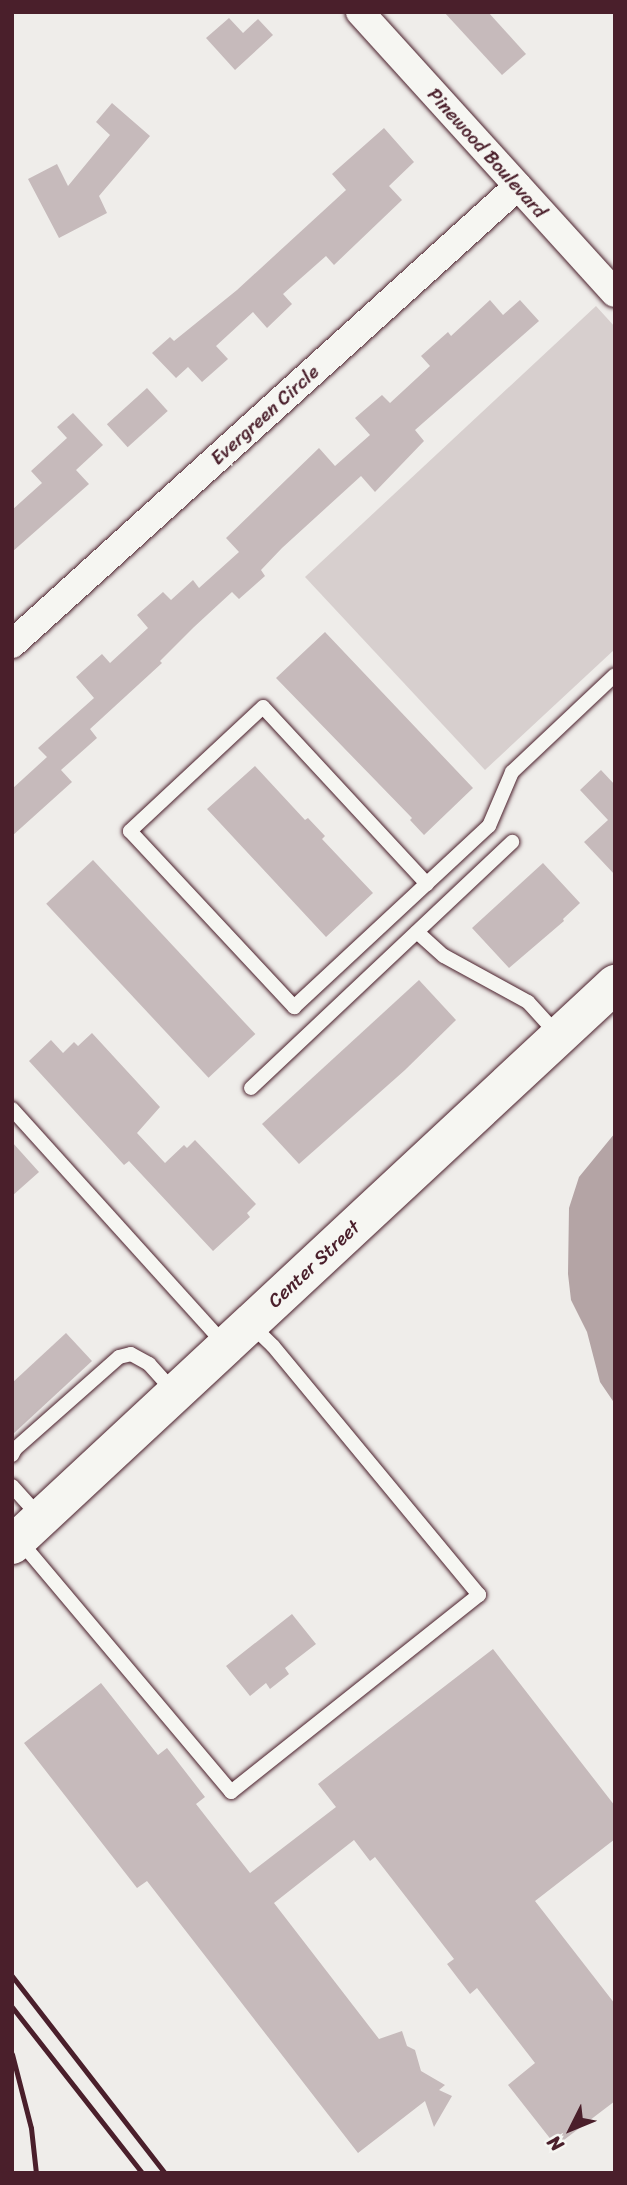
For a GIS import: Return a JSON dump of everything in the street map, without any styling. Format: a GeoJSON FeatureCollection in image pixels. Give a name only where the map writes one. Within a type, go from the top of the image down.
{"type":"FeatureCollection","features":[{"type":"Feature","properties":{"kind":"main road","name":"Center Street"},"geometry":{"type":"LineString","coordinates":[[24,1534],[615,984]]}},
{"type":"Feature","properties":{"kind":"street","name":"Pinewood Boulevard"},"geometry":{"type":"LineString","coordinates":[[360,12],[615,293]]}},
{"type":"Feature","properties":{"kind":"street","name":"Evergreen Circle"},"geometry":{"type":"LineString","coordinates":[[12,644],[518,186]]}},
{"type":"Feature","properties":{"kind":"lane"},"geometry":{"type":"LineString","coordinates":[[427,884],[263,707],[130,831],[295,1007],[427,884],[489,826],[512,772],[615,675]]}},
{"type":"Feature","properties":{"kind":"lane"},"geometry":{"type":"LineString","coordinates":[[251,1088],[512,842]]}},
{"type":"Feature","properties":{"kind":"lane"},"geometry":{"type":"LineString","coordinates":[[417,932],[444,956],[528,1002],[559,1036]]}},
{"type":"Feature","properties":{"kind":"lane"},"geometry":{"type":"LineString","coordinates":[[12,1109],[238,1335],[273,1346],[478,1595],[231,1792],[24,1534],[12,1486]]}},
{"type":"Feature","properties":{"kind":"lane"},"geometry":{"type":"LineString","coordinates":[[12,1455],[15,1449],[119,1357],[131,1354],[149,1364],[175,1393]]}},
{"type":"Feature","properties":{"kind":"shaded area"},"geometry":{"type":"Polygon","coordinates":[[[596,306],[615,327],[615,649],[485,770],[305,577],[596,306]]]}},
{"type":"Feature","properties":{"kind":"shaded area"},"geometry":{"type":"Polygon","coordinates":[[[615,1133],[615,1404],[600,1382],[587,1332],[571,1300],[568,1274],[569,1208],[579,1177],[615,1133]]]}},
{"type":"Feature","properties":{"kind":"building"},"geometry":{"type":"Polygon","coordinates":[[[444,12],[488,12],[526,54],[502,75],[444,12]]]}},
{"type":"Feature","properties":{"kind":"building"},"geometry":{"type":"Polygon","coordinates":[[[229,18],[243,33],[258,19],[273,35],[235,70],[206,38],[229,18]]]}},
{"type":"Feature","properties":{"kind":"building"},"geometry":{"type":"Polygon","coordinates":[[[112,103],[150,136],[99,196],[107,213],[59,238],[28,179],[57,164],[68,186],[110,135],[96,122],[112,103]]]}},
{"type":"Feature","properties":{"kind":"building"},"geometry":{"type":"Polygon","coordinates":[[[384,128],[414,162],[389,186],[402,200],[334,265],[326,256],[283,294],[292,304],[267,328],[253,312],[216,346],[228,359],[202,382],[188,367],[176,378],[152,353],[170,337],[174,341],[237,290],[346,190],[332,174],[384,128]]]}},
{"type":"Feature","properties":{"kind":"building"},"geometry":{"type":"Polygon","coordinates":[[[490,300],[503,315],[520,300],[539,321],[415,430],[424,441],[375,492],[361,476],[282,548],[261,570],[265,576],[239,599],[232,592],[194,627],[160,661],[162,663],[90,729],[97,738],[61,770],[72,782],[12,836],[12,789],[47,757],[38,748],[94,698],[76,677],[102,654],[110,663],[148,628],[137,615],[163,592],[171,600],[193,580],[199,588],[239,552],[226,538],[319,448],[335,466],[370,435],[355,418],[382,395],[390,403],[430,366],[421,356],[448,332],[451,336],[490,300]]]}},
{"type":"Feature","properties":{"kind":"building"},"geometry":{"type":"Polygon","coordinates":[[[147,388],[168,411],[128,447],[107,424],[147,388]]]}},
{"type":"Feature","properties":{"kind":"building"},"geometry":{"type":"Polygon","coordinates":[[[73,413],[103,445],[76,470],[89,484],[12,552],[12,510],[42,483],[31,471],[67,438],[57,427],[73,413]]]}},
{"type":"Feature","properties":{"kind":"building"},"geometry":{"type":"Polygon","coordinates":[[[325,632],[473,788],[424,835],[410,820],[412,818],[276,678],[325,632]]]}},
{"type":"Feature","properties":{"kind":"building"},"geometry":{"type":"Polygon","coordinates":[[[255,766],[305,820],[308,818],[325,836],[322,839],[373,893],[326,937],[207,809],[255,766]]]}},
{"type":"Feature","properties":{"kind":"building"},"geometry":{"type":"Polygon","coordinates":[[[601,770],[615,785],[615,875],[584,842],[608,820],[580,790],[601,770]]]}},
{"type":"Feature","properties":{"kind":"building"},"geometry":{"type":"Polygon","coordinates":[[[93,860],[255,1034],[209,1078],[46,904],[93,860]]]}},
{"type":"Feature","properties":{"kind":"building"},"geometry":{"type":"Polygon","coordinates":[[[543,863],[580,903],[564,921],[509,968],[472,928],[543,863]]]}},
{"type":"Feature","properties":{"kind":"building"},"geometry":{"type":"Polygon","coordinates":[[[419,980],[456,1020],[405,1070],[299,1164],[262,1124],[419,980]]]}},
{"type":"Feature","properties":{"kind":"building"},"geometry":{"type":"Polygon","coordinates":[[[92,1033],[160,1107],[137,1133],[165,1163],[184,1145],[187,1148],[195,1140],[256,1204],[247,1213],[250,1217],[213,1251],[129,1161],[124,1165],[29,1061],[51,1040],[63,1053],[74,1042],[78,1046],[92,1033]]]}},
{"type":"Feature","properties":{"kind":"building"},"geometry":{"type":"Polygon","coordinates":[[[12,1142],[39,1172],[12,1196],[12,1142]]]}},
{"type":"Feature","properties":{"kind":"building"},"geometry":{"type":"Polygon","coordinates":[[[66,1333],[92,1361],[12,1435],[12,1383],[66,1333]]]}},
{"type":"Feature","properties":{"kind":"building"},"geometry":{"type":"Polygon","coordinates":[[[292,1614],[316,1644],[285,1668],[289,1674],[270,1689],[266,1683],[250,1696],[226,1666],[292,1614]]]}},
{"type":"Feature","properties":{"kind":"building"},"geometry":{"type":"Polygon","coordinates":[[[493,1649],[615,1806],[615,1839],[535,1901],[615,2004],[615,2101],[556,2146],[508,2085],[535,2063],[477,1988],[470,1994],[447,1964],[454,1959],[375,1857],[370,1861],[354,1840],[274,1903],[379,2039],[402,2031],[407,2046],[415,2050],[421,2071],[445,2085],[439,2090],[452,2096],[434,2127],[425,2101],[358,2153],[147,1881],[137,1888],[24,1743],[101,1683],[158,1755],[167,1748],[205,1797],[196,1804],[250,1873],[336,1807],[318,1784],[493,1649]]]}},
{"type":"Feature","properties":{"kind":"railway"},"geometry":{"type":"LineString","coordinates":[[12,1976],[165,2173]]}},
{"type":"Feature","properties":{"kind":"railway"},"geometry":{"type":"LineString","coordinates":[[12,2007],[142,2173]]}},
{"type":"Feature","properties":{"kind":"railway"},"geometry":{"type":"LineString","coordinates":[[12,2054],[31,2128],[36,2173]]}}]}
